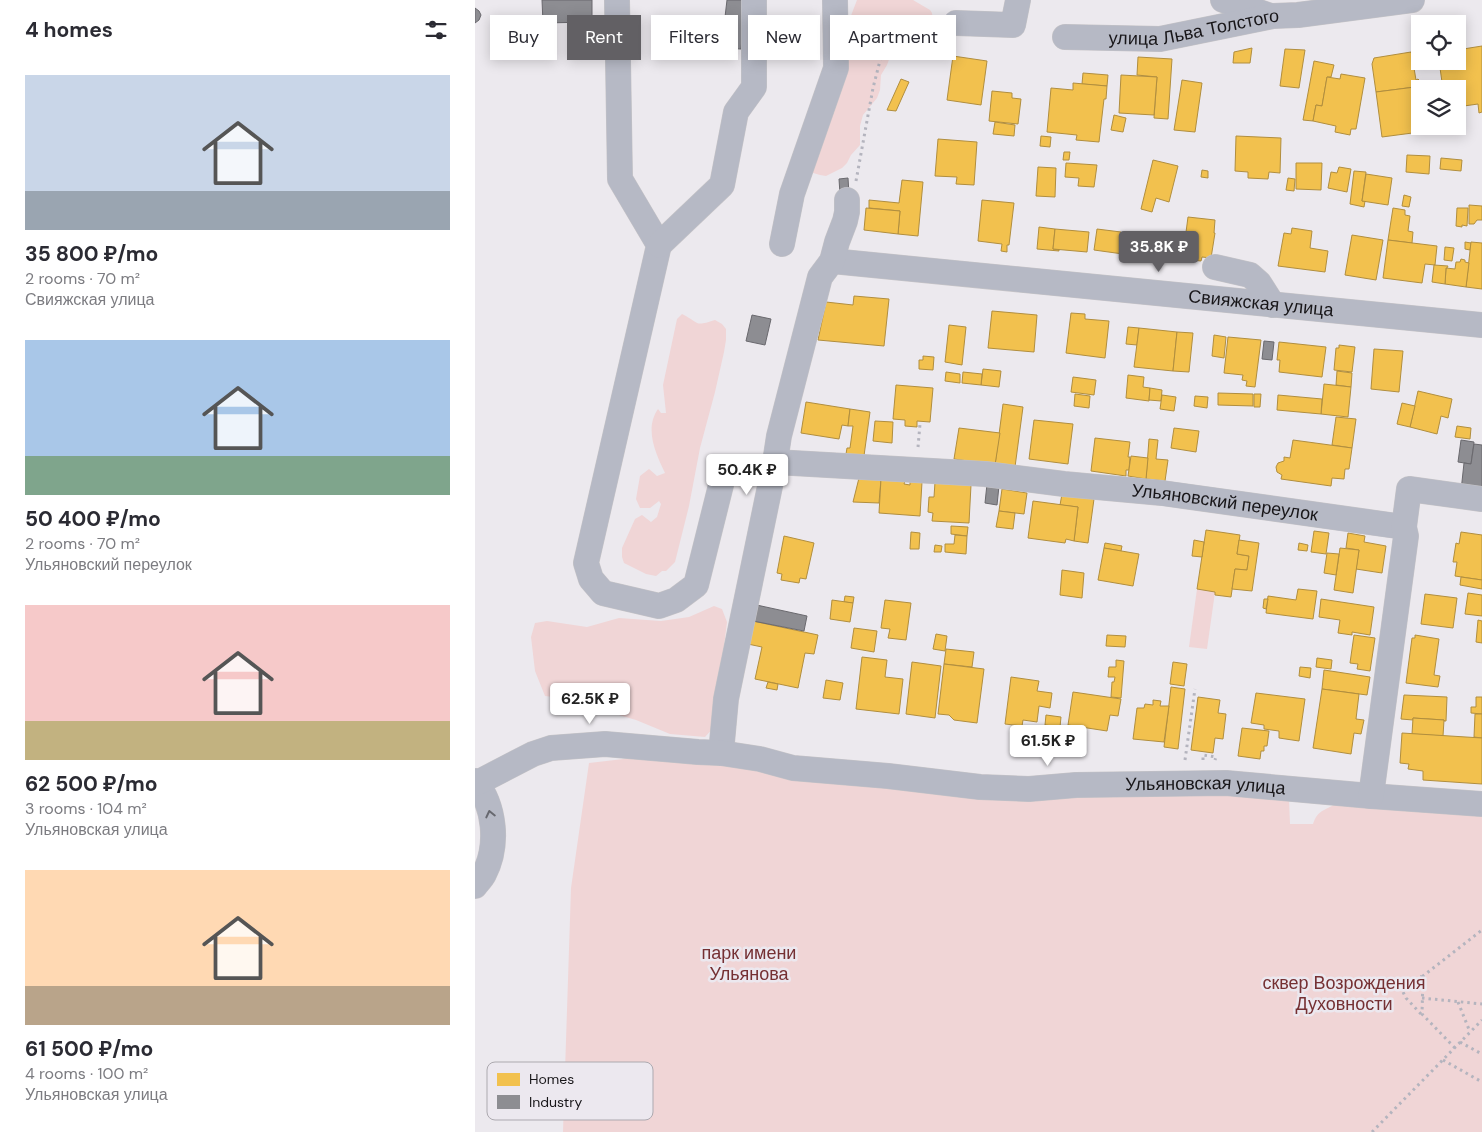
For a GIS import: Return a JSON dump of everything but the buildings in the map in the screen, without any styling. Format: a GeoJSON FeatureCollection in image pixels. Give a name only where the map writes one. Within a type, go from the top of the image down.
{"type":"FeatureCollection","features":[{"type":"Feature","properties":{"kind":"street"},"geometry":{"type":"LineString","coordinates":[[617,0],[620,179],[659,245]]}},
{"type":"Feature","properties":{"kind":"street"},"geometry":{"type":"LineString","coordinates":[[721,485],[696,585],[676,600],[659,606],[603,592],[591,579],[586,563],[659,245],[722,185],[736,112],[754,87],[754,0]]}},
{"type":"Feature","properties":{"kind":"street"},"geometry":{"type":"LineString","coordinates":[[782,244],[792,194],[836,68],[835,0]]}},
{"type":"Feature","properties":{"kind":"street"},"geometry":{"type":"LineString","coordinates":[[956,23],[1013,25],[1018,0]]}},
{"type":"Feature","properties":{"kind":"street"},"geometry":{"type":"LineString","coordinates":[[1223,0],[1273,16]]}},
{"type":"Feature","properties":{"kind":"street","name":"улица Льва Толстого"},"geometry":{"type":"LineString","coordinates":[[1065,37],[1160,39],[1273,16],[1298,15],[1405,0]]}},
{"type":"Feature","properties":{"kind":"street"},"geometry":{"type":"LineString","coordinates":[[721,753],[726,699],[779,436],[820,277],[832,261],[845,222],[847,200]]}},
{"type":"Feature","properties":{"kind":"street","name":"Свияжская улица"},"geometry":{"type":"LineString","coordinates":[[832,261],[1482,325]]}},
{"type":"Feature","properties":{"kind":"street"},"geometry":{"type":"LineString","coordinates":[[1215,267],[1250,275],[1259,284],[1273,305]]}},
{"type":"Feature","properties":{"kind":"street","name":"Ульяновский переулок"},"geometry":{"type":"LineString","coordinates":[[775,462],[985,474],[1161,493],[1404,527]]}},
{"type":"Feature","properties":{"kind":"street"},"geometry":{"type":"LineString","coordinates":[[1371,796],[1406,536],[1404,527],[1409,489],[1482,499]]}},
{"type":"Feature","properties":{"kind":"street","name":"Ульяновская улица"},"geometry":{"type":"LineString","coordinates":[[476,782],[533,754],[551,748],[605,744],[721,753],[760,759],[793,768],[888,776],[980,787],[1029,789],[1075,785],[1226,783],[1482,804]]}},
{"type":"Feature","properties":{"kind":"street"},"geometry":{"type":"LineString","coordinates":[[475,886],[484,874],[492,851],[493,828],[488,804],[476,782]]}},
{"type":"Feature","properties":{"kind":"path"},"geometry":{"type":"LineString","coordinates":[[847,200],[856,182],[873,88],[880,60]]}},
{"type":"Feature","properties":{"kind":"path"},"geometry":{"type":"LineString","coordinates":[[1195,689],[1184,768],[1201,770],[1203,783]]}},
{"type":"Feature","properties":{"kind":"path"},"geometry":{"type":"LineString","coordinates":[[1203,755],[1216,757]]}},
{"type":"Feature","properties":{"kind":"path"},"geometry":{"type":"LineString","coordinates":[[1455,1048],[1406,998],[1403,992],[1482,930]]}},
{"type":"Feature","properties":{"kind":"path"},"geometry":{"type":"LineString","coordinates":[[1422,1014],[1423,976]]}},
{"type":"Feature","properties":{"kind":"path"},"geometry":{"type":"LineString","coordinates":[[1422,998],[1482,1004]]}},
{"type":"Feature","properties":{"kind":"path"},"geometry":{"type":"LineString","coordinates":[[1457,1002],[1470,1032]]}},
{"type":"Feature","properties":{"kind":"path"},"geometry":{"type":"LineString","coordinates":[[1372,1132],[1482,1020]]}},
{"type":"Feature","properties":{"kind":"path"},"geometry":{"type":"LineString","coordinates":[[1460,1042],[1482,1053]]}},
{"type":"Feature","properties":{"kind":"path"},"geometry":{"type":"LineString","coordinates":[[1443,1060],[1482,1082]]}},
{"type":"Feature","properties":{"kind":"green space"},"geometry":{"type":"Polygon","coordinates":[[[857,0],[913,0],[930,10],[932,15],[851,15],[857,0]]]}},
{"type":"Feature","properties":{"kind":"green space"},"geometry":{"type":"Polygon","coordinates":[[[834,60],[889,60],[881,75],[880,90],[877,98],[863,115],[860,126],[860,145],[842,168],[826,176],[810,172],[829,73],[834,60]]]}},
{"type":"Feature","properties":{"kind":"green space"},"geometry":{"type":"Polygon","coordinates":[[[682,314],[700,324],[715,320],[722,324],[726,329],[726,340],[675,562],[666,571],[662,571],[656,576],[646,574],[624,563],[622,548],[635,519],[642,515],[651,522],[657,517],[661,504],[659,501],[650,508],[640,508],[636,499],[640,476],[649,469],[657,476],[665,473],[655,450],[652,425],[658,409],[661,413],[666,413],[663,385],[677,319],[682,314]]]}},
{"type":"Feature","properties":{"kind":"green space"},"geometry":{"type":"Polygon","coordinates":[[[1197,589],[1215,592],[1207,649],[1189,647],[1197,589]]]}},
{"type":"Feature","properties":{"kind":"green space"},"geometry":{"type":"Polygon","coordinates":[[[714,606],[722,609],[727,622],[714,727],[705,737],[670,734],[636,720],[591,707],[580,700],[545,696],[535,671],[531,637],[535,623],[547,621],[587,627],[619,618],[661,621],[689,617],[714,606]]]}},
{"type":"Feature","properties":{"kind":"green space","name":"парк имени Ульянова"},"geometry":{"type":"Polygon","coordinates":[[[632,758],[1116,790],[1289,799],[1290,824],[1313,824],[1321,812],[1334,805],[1482,816],[1482,1132],[563,1132],[563,1120],[653,1120],[653,1062],[565,1062],[571,888],[589,763],[632,758]]]}},
{"type":"Feature","properties":{"kind":"park label","name":"сквер Возрождения Духовности"},"geometry":{"type":"Point","coordinates":[1344,993]}}]}
